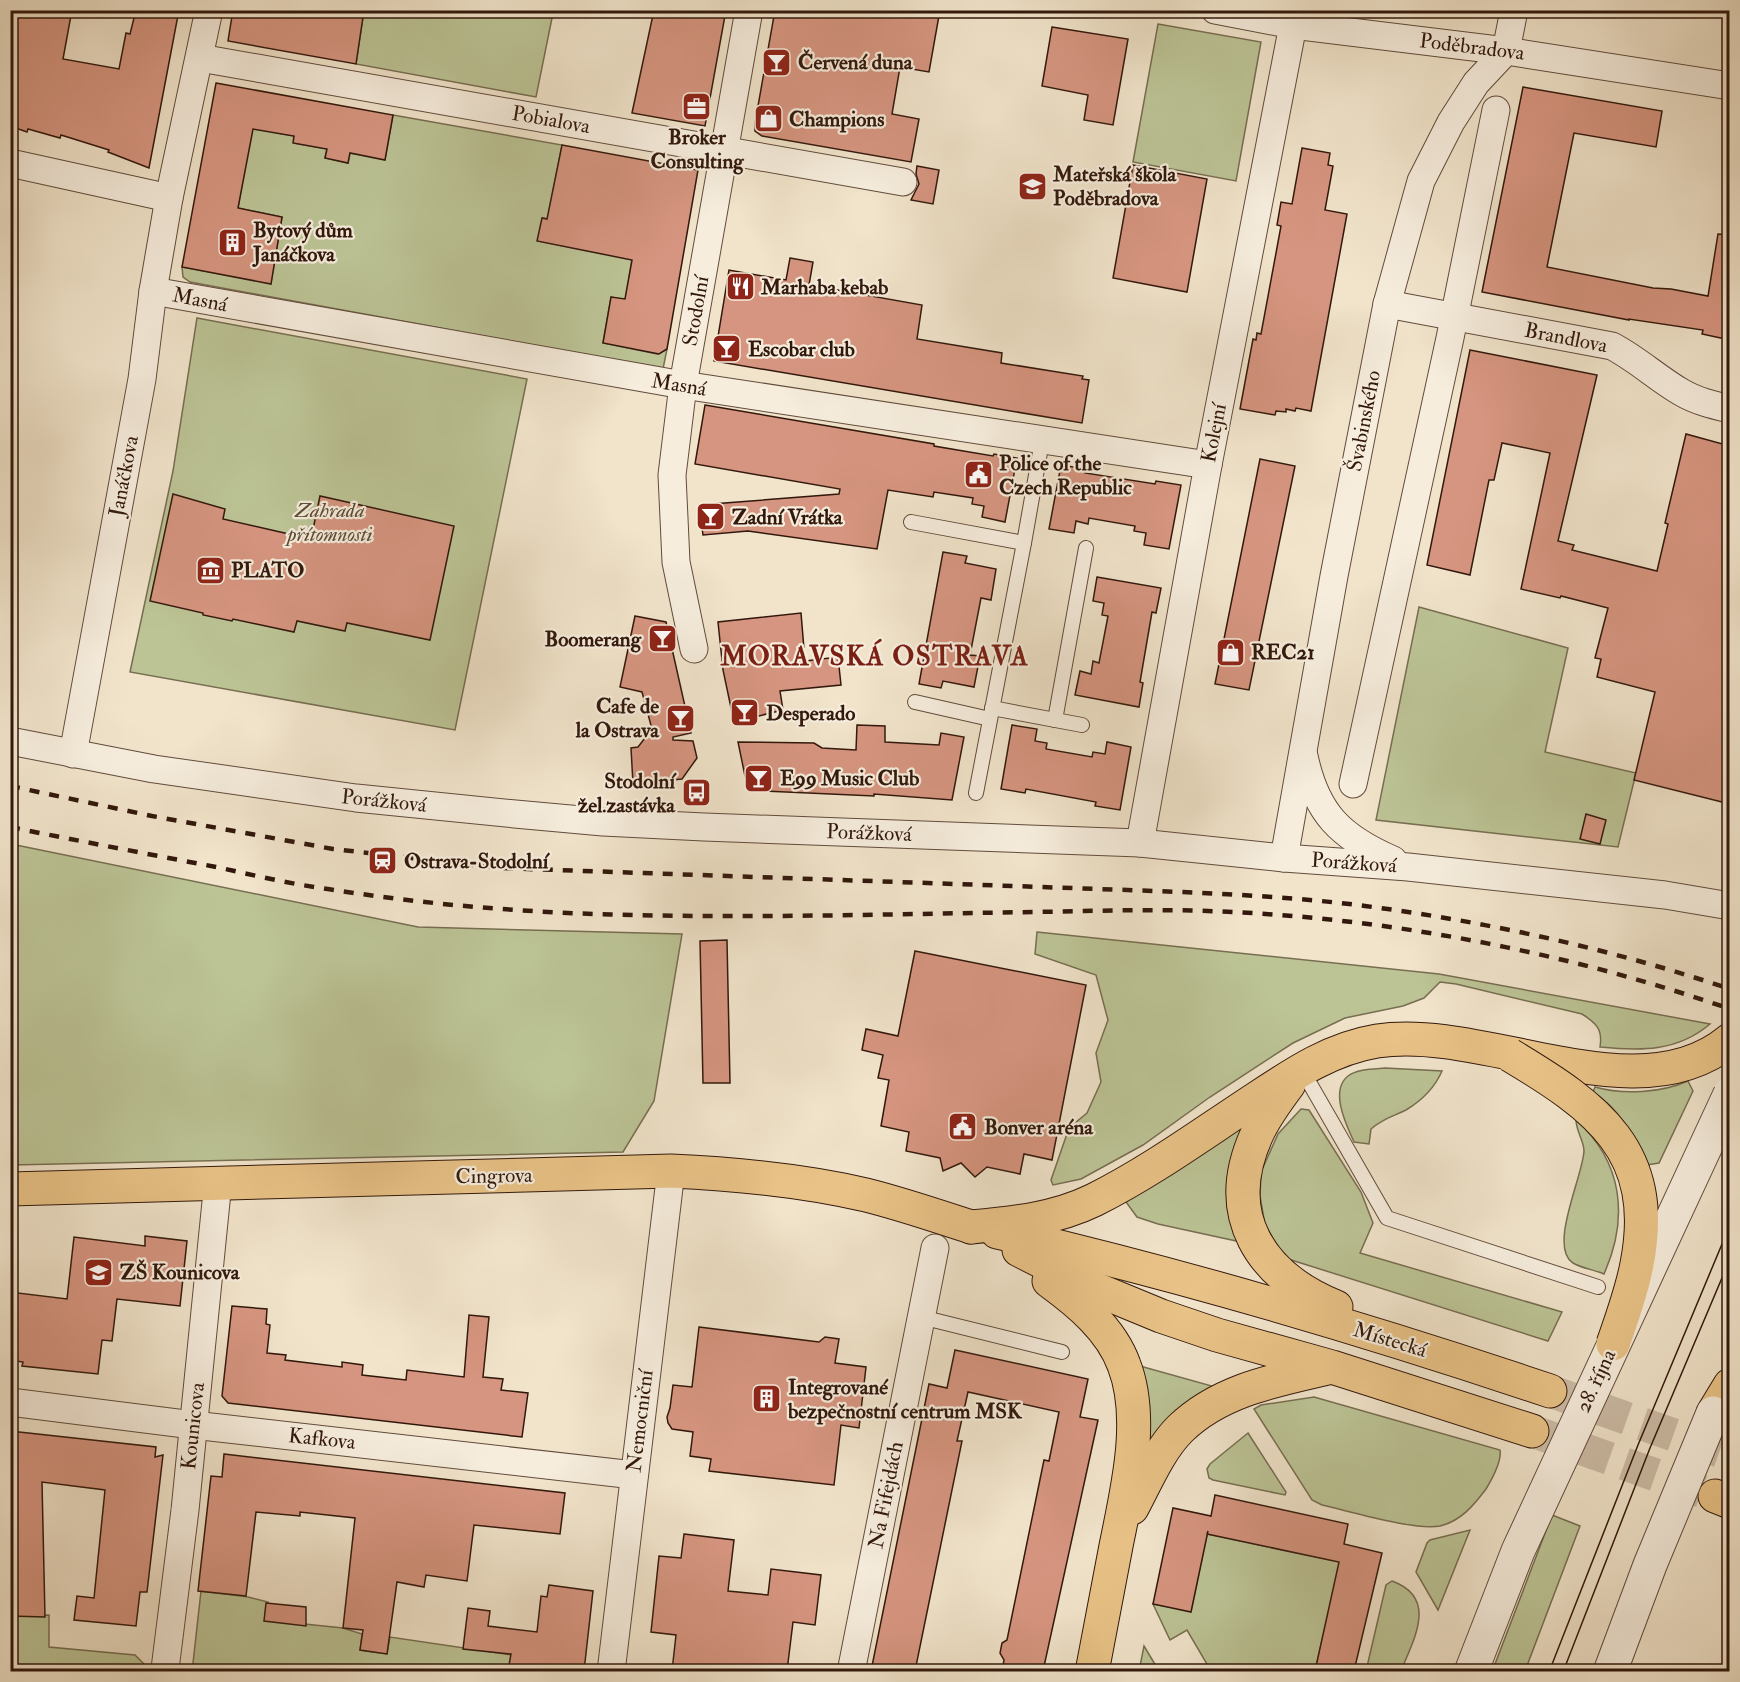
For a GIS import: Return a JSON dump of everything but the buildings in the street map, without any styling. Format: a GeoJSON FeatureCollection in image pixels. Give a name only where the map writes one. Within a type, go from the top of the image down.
{"type":"FeatureCollection","features":[{"type":"Feature","properties":{"kind":"main road"},"geometry":{"type":"LineString","coordinates":[[971,1227],[1040,1219],[1093,1200],[1160,1162],[1301,1068],[1347,1048],[1381,1041],[1422,1038],[1452,1041],[1510,1055],[1608,1070],[1649,1071],[1695,1060],[1718,1049],[1730,1040]]}},
{"type":"Feature","properties":{"kind":"main road"},"geometry":{"type":"LineString","coordinates":[[1510,1055],[1572,1095],[1596,1115],[1617,1140],[1634,1170],[1640,1205],[1639,1255],[1634,1279],[1613,1344]]}},
{"type":"Feature","properties":{"kind":"main road","name":"Místecká"},"geometry":{"type":"LineString","coordinates":[[971,1227],[1110,1258],[1230,1290],[1543,1388],[1317,1299],[1286,1279],[1264,1256],[1244,1210],[1244,1178],[1247,1161],[1260,1129],[1301,1068]]}},
{"type":"Feature","properties":{"kind":"main road","name":"Cingrova"},"geometry":{"type":"LineString","coordinates":[[10,1189],[671,1171],[738,1174],[804,1183],[866,1195],[971,1227]]}},
{"type":"Feature","properties":{"kind":"main road"},"geometry":{"type":"LineString","coordinates":[[971,1227],[1074,1300],[1092,1317],[1119,1352],[1128,1377],[1133,1431],[1129,1481],[1092,1671]]}},
{"type":"Feature","properties":{"kind":"main road","name":"Místecká"},"geometry":{"type":"LineString","coordinates":[[971,1227],[1098,1290],[1161,1316],[1217,1335],[1332,1367],[1532,1431]]}},
{"type":"Feature","properties":{"kind":"main road"},"geometry":{"type":"LineString","coordinates":[[1119,1530],[1167,1446],[1180,1429],[1192,1419],[1243,1390],[1332,1367]]}},
{"type":"Feature","properties":{"kind":"main road"},"geometry":{"type":"LineString","coordinates":[[1713,1413],[1730,1385]]}},
{"type":"Feature","properties":{"kind":"street","name":"Janáčkova"},"geometry":{"type":"LineString","coordinates":[[73,754],[142,379],[153,291],[169,198],[209,10]]}},
{"type":"Feature","properties":{"kind":"street","name":"Stodolní"},"geometry":{"type":"LineString","coordinates":[[694,649],[676,562],[672,475],[683,386],[750,10]]}},
{"type":"Feature","properties":{"kind":"street","name":"Poděbradova"},"geometry":{"type":"LineString","coordinates":[[1215,10],[1293,25],[1506,51],[1730,86]]}},
{"type":"Feature","properties":{"kind":"street"},"geometry":{"type":"LineString","coordinates":[[1506,51],[1514,10]]}},
{"type":"Feature","properties":{"kind":"street","name":"Kolejní"},"geometry":{"type":"LineString","coordinates":[[1140,843],[1208,465],[1293,25]]}},
{"type":"Feature","properties":{"kind":"street","name":"Švabinského"},"geometry":{"type":"LineString","coordinates":[[1284,858],[1302,748],[1387,304],[1421,181],[1451,122],[1476,83],[1506,51]]}},
{"type":"Feature","properties":{"kind":"street","name":"Pobialova"},"geometry":{"type":"LineString","coordinates":[[200,58],[903,182]]}},
{"type":"Feature","properties":{"kind":"street"},"geometry":{"type":"LineString","coordinates":[[1353,784],[1454,317],[1496,110]]}},
{"type":"Feature","properties":{"kind":"street"},"geometry":{"type":"LineString","coordinates":[[10,164],[169,198]]}},
{"type":"Feature","properties":{"kind":"street","name":"Masná"},"geometry":{"type":"LineString","coordinates":[[153,291],[683,386],[1208,465]]}},
{"type":"Feature","properties":{"kind":"street","name":"Brandlova"},"geometry":{"type":"LineString","coordinates":[[1387,304],[1612,346],[1630,355],[1682,393],[1730,409]]}},
{"type":"Feature","properties":{"kind":"street","name":"Porážková"},"geometry":{"type":"LineString","coordinates":[[10,741],[154,769],[356,798],[603,822],[1140,843],[1284,858],[1408,867],[1665,895],[1730,906]]}},
{"type":"Feature","properties":{"kind":"street"},"geometry":{"type":"LineString","coordinates":[[1302,748],[1318,801],[1330,818],[1343,832],[1356,841],[1408,867]]}},
{"type":"Feature","properties":{"kind":"street","name":"28. října"},"geometry":{"type":"LineString","coordinates":[[1472,1671],[1518,1551],[1730,1094]]}},
{"type":"Feature","properties":{"kind":"street","name":"Nemocniční"},"geometry":{"type":"LineString","coordinates":[[611,1671],[671,1171]]}},
{"type":"Feature","properties":{"kind":"street","name":"Kounicova"},"geometry":{"type":"LineString","coordinates":[[165,1669],[185,1510],[218,1182]]}},
{"type":"Feature","properties":{"kind":"street","name":"Na Fifejdách"},"geometry":{"type":"LineString","coordinates":[[850,1671],[935,1248]]}},
{"type":"Feature","properties":{"kind":"street","name":"Kafkova"},"geometry":{"type":"LineString","coordinates":[[10,1402],[634,1475]]}},
{"type":"Feature","properties":{"kind":"street"},"geometry":{"type":"LineString","coordinates":[[1610,1671],[1650,1565],[1713,1413]]}},
{"type":"Feature","properties":{"kind":"lane"},"geometry":{"type":"LineString","coordinates":[[976,793],[1042,441]]}},
{"type":"Feature","properties":{"kind":"lane"},"geometry":{"type":"LineString","coordinates":[[911,522],[1024,543]]}},
{"type":"Feature","properties":{"kind":"lane"},"geometry":{"type":"LineString","coordinates":[[1055,720],[1086,548]]}},
{"type":"Feature","properties":{"kind":"lane"},"geometry":{"type":"LineString","coordinates":[[915,702],[1082,725]]}},
{"type":"Feature","properties":{"kind":"lane"},"geometry":{"type":"LineString","coordinates":[[1301,1068],[1387,1218],[1598,1287]]}},
{"type":"Feature","properties":{"kind":"lane"},"geometry":{"type":"LineString","coordinates":[[921,1317],[1062,1352]]}},
{"type":"Feature","properties":{"kind":"green space"},"geometry":{"type":"Polygon","coordinates":[[[512,10],[552,18],[536,97],[356,64],[364,11],[512,10]]]}},
{"type":"Feature","properties":{"kind":"green space"},"geometry":{"type":"Polygon","coordinates":[[[1158,24],[1261,42],[1236,181],[1133,162],[1158,24]]]}},
{"type":"Feature","properties":{"kind":"green space"},"geometry":{"type":"Polygon","coordinates":[[[393,115],[562,145],[552,197],[629,211],[632,209],[634,194],[640,195],[628,258],[632,260],[625,303],[616,302],[616,298],[611,297],[603,343],[657,354],[667,349],[663,369],[190,282],[183,277],[182,267],[271,283],[282,217],[238,208],[244,172],[201,163],[244,171],[255,117],[278,121],[276,133],[294,136],[294,143],[327,149],[325,158],[348,163],[350,153],[385,159],[393,115]],[[543,218],[538,241],[604,254],[608,231],[543,218]]]}},
{"type":"Feature","properties":{"kind":"green space","name":"Zahrada přítomnosti"},"geometry":{"type":"Polygon","coordinates":[[[197,318],[527,379],[455,730],[130,672],[173,471],[197,318]]]}},
{"type":"Feature","properties":{"kind":"green space"},"geometry":{"type":"Polygon","coordinates":[[[1419,607],[1568,648],[1545,752],[1636,773],[1618,847],[1376,820],[1419,607]]]}},
{"type":"Feature","properties":{"kind":"green space"},"geometry":{"type":"Polygon","coordinates":[[[11,844],[418,927],[682,934],[654,1101],[623,1152],[11,1165],[11,844]]]}},
{"type":"Feature","properties":{"kind":"green space"},"geometry":{"type":"Polygon","coordinates":[[[1037,932],[1439,974],[1710,1024],[1685,1040],[1658,1048],[1600,1047],[1597,1027],[1582,1014],[1440,982],[1424,998],[1403,1006],[1345,1018],[1293,1043],[1210,1097],[1143,1145],[1081,1179],[1053,1185],[1051,1180],[1069,1128],[1087,1113],[1101,1082],[1096,1053],[1108,1020],[1096,975],[1035,954],[1037,932]]]}},
{"type":"Feature","properties":{"kind":"green space"},"geometry":{"type":"Polygon","coordinates":[[[1385,1068],[1442,1071],[1427,1093],[1417,1102],[1371,1129],[1369,1144],[1354,1142],[1341,1109],[1340,1090],[1343,1082],[1356,1072],[1385,1068]]]}},
{"type":"Feature","properties":{"kind":"green space"},"geometry":{"type":"Polygon","coordinates":[[[1688,1081],[1693,1091],[1659,1163],[1647,1165],[1638,1144],[1625,1124],[1602,1098],[1593,1092],[1595,1087],[1606,1090],[1642,1092],[1688,1081]]]}},
{"type":"Feature","properties":{"kind":"green space"},"geometry":{"type":"Polygon","coordinates":[[[1301,1109],[1309,1110],[1361,1192],[1373,1223],[1360,1253],[1562,1312],[1548,1341],[1285,1258],[1265,1225],[1260,1196],[1261,1172],[1278,1134],[1301,1109]]]}},
{"type":"Feature","properties":{"kind":"green space"},"geometry":{"type":"Polygon","coordinates":[[[1576,1120],[1592,1136],[1604,1154],[1617,1192],[1619,1212],[1617,1232],[1604,1274],[1576,1265],[1566,1255],[1565,1227],[1584,1151],[1576,1120]]]}},
{"type":"Feature","properties":{"kind":"green space"},"geometry":{"type":"Polygon","coordinates":[[[1230,1127],[1242,1131],[1241,1242],[1158,1224],[1137,1217],[1126,1202],[1230,1127]]]}},
{"type":"Feature","properties":{"kind":"green space"},"geometry":{"type":"Polygon","coordinates":[[[1140,1366],[1219,1388],[1137,1465],[1140,1366]]]}},
{"type":"Feature","properties":{"kind":"green space"},"geometry":{"type":"Polygon","coordinates":[[[1314,1397],[1500,1450],[1500,1460],[1486,1489],[1472,1506],[1448,1524],[1429,1527],[1415,1526],[1322,1505],[1312,1500],[1254,1409],[1261,1405],[1314,1397]]]}},
{"type":"Feature","properties":{"kind":"green space"},"geometry":{"type":"Polygon","coordinates":[[[1248,1433],[1286,1492],[1285,1495],[1209,1478],[1207,1469],[1210,1464],[1248,1433]]]}},
{"type":"Feature","properties":{"kind":"green space"},"geometry":{"type":"Polygon","coordinates":[[[1552,1515],[1580,1526],[1525,1671],[1492,1672],[1552,1515]]]}},
{"type":"Feature","properties":{"kind":"green space"},"geometry":{"type":"Polygon","coordinates":[[[1470,1530],[1438,1610],[1416,1572],[1427,1543],[1430,1540],[1470,1530]]]}},
{"type":"Feature","properties":{"kind":"green space"},"geometry":{"type":"Polygon","coordinates":[[[1207,1534],[1340,1562],[1315,1671],[1211,1671],[1187,1630],[1170,1640],[1153,1604],[1191,1611],[1207,1534]]]}},
{"type":"Feature","properties":{"kind":"green space"},"geometry":{"type":"Polygon","coordinates":[[[1392,1581],[1406,1588],[1415,1598],[1419,1609],[1416,1633],[1401,1671],[1366,1671],[1386,1585],[1392,1581]]]}},
{"type":"Feature","properties":{"kind":"green space"},"geometry":{"type":"Polygon","coordinates":[[[201,1591],[268,1602],[266,1620],[343,1628],[362,1634],[360,1650],[387,1654],[390,1637],[512,1655],[510,1671],[192,1672],[201,1591]]]}},
{"type":"Feature","properties":{"kind":"green space"},"geometry":{"type":"Polygon","coordinates":[[[49,1615],[49,1647],[135,1655],[149,1669],[182,1671],[11,1672],[12,1616],[49,1615]]]}},
{"type":"Feature","properties":{"kind":"green space"},"geometry":{"type":"Polygon","coordinates":[[[1144,1646],[1159,1671],[1139,1671],[1144,1646]]]}},
{"type":"Feature","properties":{"kind":"tunnel"},"geometry":{"type":"LineString","coordinates":[[1550,1391],[1730,1455]]}},
{"type":"Feature","properties":{"kind":"tunnel"},"geometry":{"type":"LineString","coordinates":[[1532,1431],[1715,1496]]}},
{"type":"Feature","properties":{"kind":"tram line"},"geometry":{"type":"LineString","coordinates":[[1549,1672],[1638,1445],[1730,1225]]}},
{"type":"Feature","properties":{"kind":"tram line"},"geometry":{"type":"LineString","coordinates":[[1563,1672],[1650,1448],[1730,1259]]}},
{"type":"Feature","properties":{"kind":"railway"},"geometry":{"type":"LineString","coordinates":[[10,786],[152,816],[333,849],[500,868],[1183,892],[1342,903],[1458,920],[1549,938],[1640,961],[1730,989]]}},
{"type":"Feature","properties":{"kind":"railway"},"geometry":{"type":"LineString","coordinates":[[10,827],[314,887],[403,900],[517,910],[682,916],[1186,910],[1340,921],[1406,929],[1538,954],[1667,988],[1730,1009]]}},
{"type":"Feature","properties":{"kind":"place","name":"Červená duna"},"geometry":{"type":"Point","coordinates":[777,62]}},
{"type":"Feature","properties":{"kind":"place","name":"Broker Consulting"},"geometry":{"type":"Point","coordinates":[697,106]}},
{"type":"Feature","properties":{"kind":"place","name":"Champions"},"geometry":{"type":"Point","coordinates":[768,119]}},
{"type":"Feature","properties":{"kind":"place","name":"Mateřská škola Poděbradova"},"geometry":{"type":"Point","coordinates":[1032,186]}},
{"type":"Feature","properties":{"kind":"place","name":"Bytový dům Janáčkova"},"geometry":{"type":"Point","coordinates":[232,242]}},
{"type":"Feature","properties":{"kind":"place","name":"Marhaba kebab"},"geometry":{"type":"Point","coordinates":[740,287]}},
{"type":"Feature","properties":{"kind":"place","name":"Escobar club"},"geometry":{"type":"Point","coordinates":[727,349]}},
{"type":"Feature","properties":{"kind":"place","name":"Police of the Czech Republic"},"geometry":{"type":"Point","coordinates":[978,475]}},
{"type":"Feature","properties":{"kind":"place","name":"Zadní Vrátka"},"geometry":{"type":"Point","coordinates":[711,517]}},
{"type":"Feature","properties":{"kind":"place","name":"PLATO"},"geometry":{"type":"Point","coordinates":[210,570]}},
{"type":"Feature","properties":{"kind":"place","name":"Boomerang"},"geometry":{"type":"Point","coordinates":[662,639]}},
{"type":"Feature","properties":{"kind":"place","name":"REC21"},"geometry":{"type":"Point","coordinates":[1230,652]}},
{"type":"Feature","properties":{"kind":"place","name":"Desperado"},"geometry":{"type":"Point","coordinates":[745,713]}},
{"type":"Feature","properties":{"kind":"place","name":"Cafe de la Ostrava"},"geometry":{"type":"Point","coordinates":[680,718]}},
{"type":"Feature","properties":{"kind":"place","name":"E99 Music Club"},"geometry":{"type":"Point","coordinates":[759,778]}},
{"type":"Feature","properties":{"kind":"place","name":"Stodolní žel.zastávka"},"geometry":{"type":"Point","coordinates":[696,793]}},
{"type":"Feature","properties":{"kind":"place","name":"Ostrava-Stodolní"},"geometry":{"type":"Point","coordinates":[383,861]}},
{"type":"Feature","properties":{"kind":"place","name":"Bonver aréna"},"geometry":{"type":"Point","coordinates":[963,1127]}},
{"type":"Feature","properties":{"kind":"place","name":"ZŠ Kounicova"},"geometry":{"type":"Point","coordinates":[99,1272]}},
{"type":"Feature","properties":{"kind":"place","name":"Integrované bezpečnostní centrum MSK"},"geometry":{"type":"Point","coordinates":[767,1399]}},
{"type":"Feature","properties":{"kind":"district","name":"MORAVSKÁ OSTRAVA"},"geometry":{"type":"Point","coordinates":[875,656]}}]}
